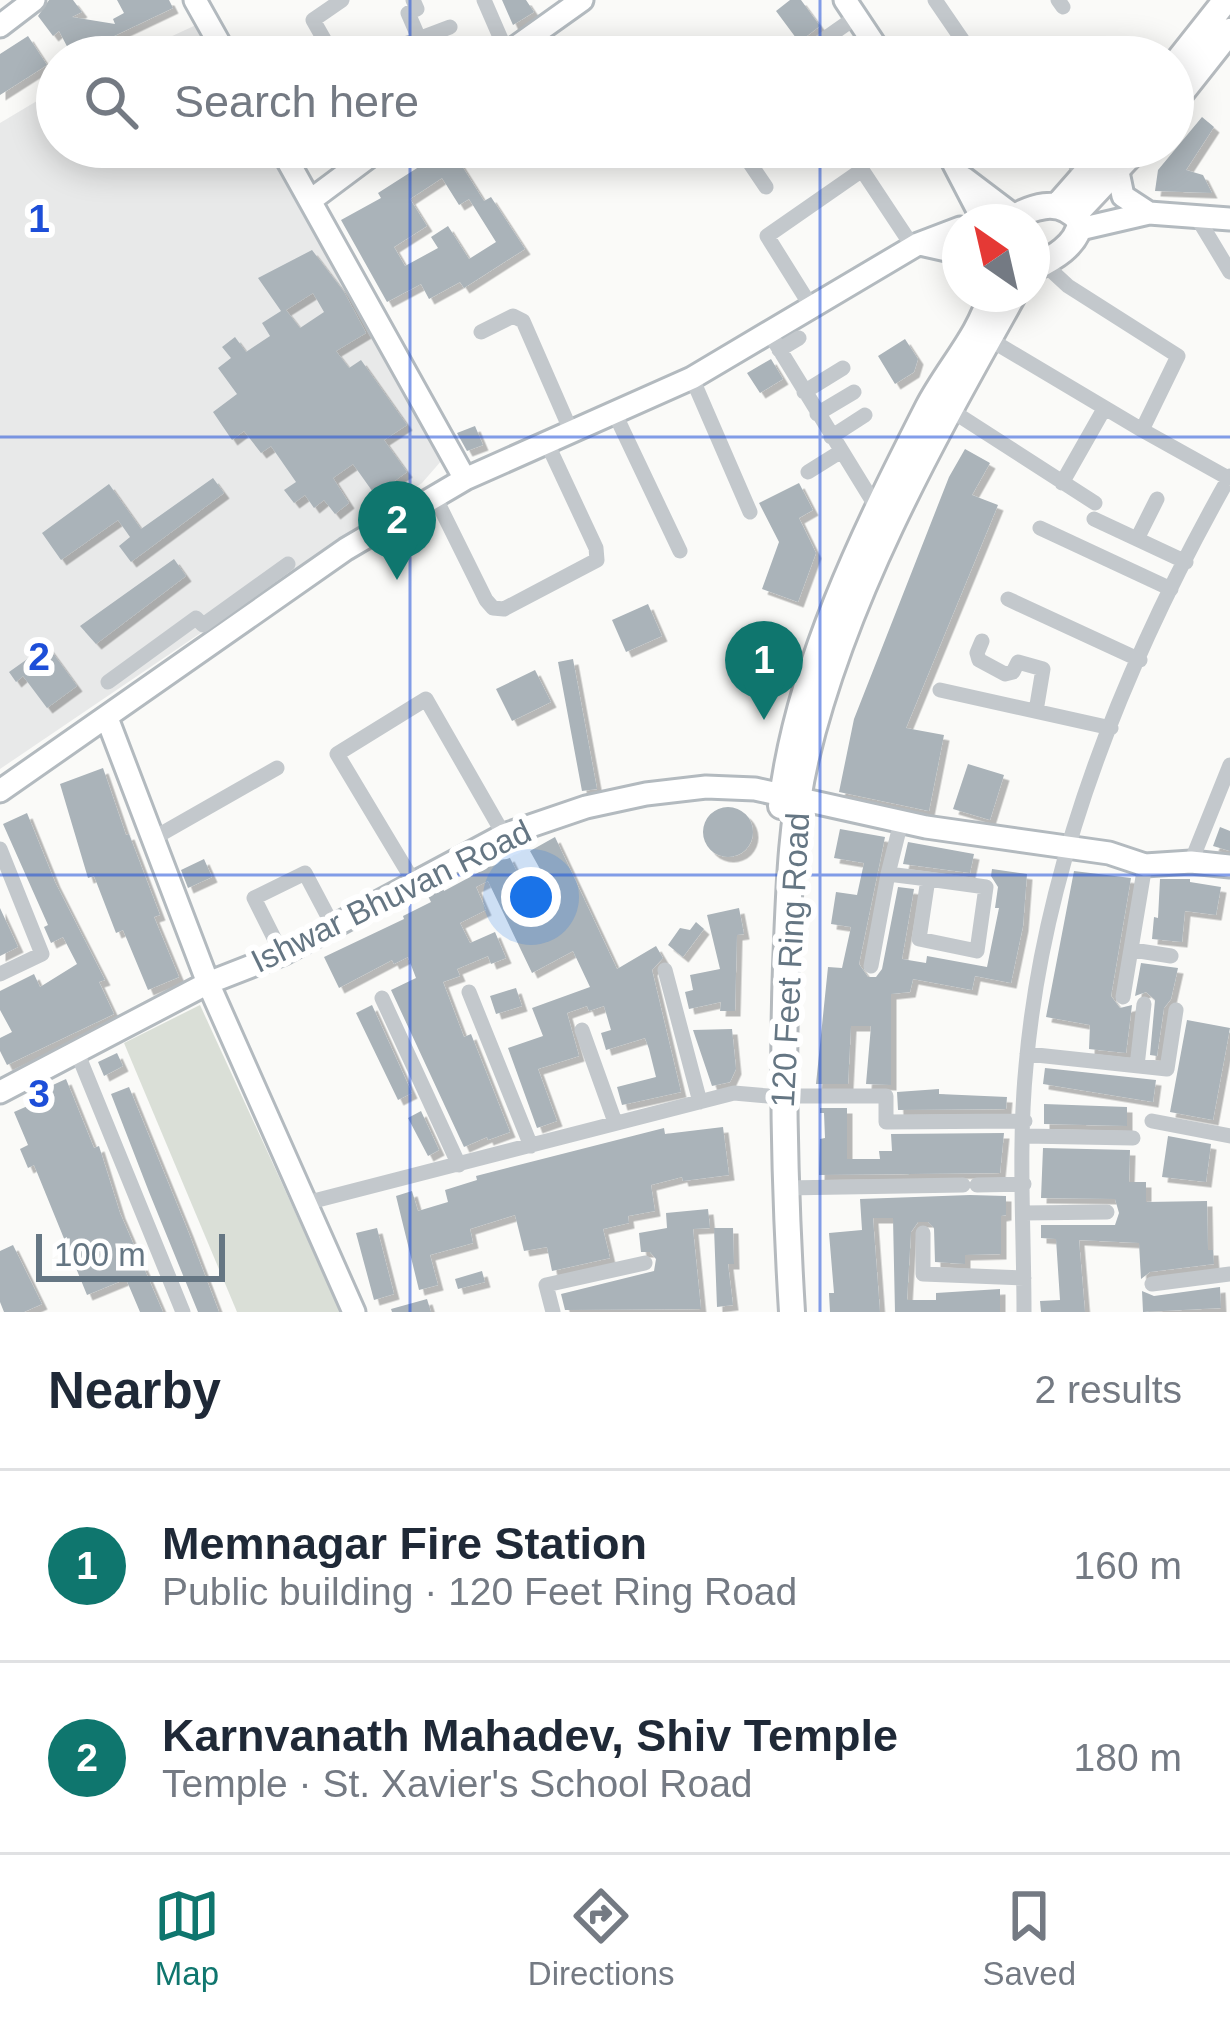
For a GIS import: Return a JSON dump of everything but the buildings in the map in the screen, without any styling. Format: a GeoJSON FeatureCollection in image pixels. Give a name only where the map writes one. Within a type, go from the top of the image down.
{"type":"FeatureCollection","features":[{"type":"Feature","properties":{"kind":"main road"},"geometry":{"type":"LineString","coordinates":[[1194,41],[1219,11]]}},
{"type":"Feature","properties":{"kind":"main road"},"geometry":{"type":"LineString","coordinates":[[1194,61],[1219,11]]}},
{"type":"Feature","properties":{"kind":"main road"},"geometry":{"type":"LineString","coordinates":[[1071,223],[1091,168]]}},
{"type":"Feature","properties":{"kind":"main road"},"geometry":{"type":"LineString","coordinates":[[1050,250],[1121,168]]}},
{"type":"Feature","properties":{"kind":"main road"},"geometry":{"type":"LineString","coordinates":[[1050,222],[1071,223]]}},
{"type":"Feature","properties":{"kind":"main road","name":"120 Feet Ring Road"},"geometry":{"type":"LineString","coordinates":[[777,1312],[775,1096],[790,880],[790,797],[801,706],[878,510],[931,402],[984,312]]}},
{"type":"Feature","properties":{"kind":"main road","name":"120 Feet Ring Road"},"geometry":{"type":"LineString","coordinates":[[790,797],[860,602],[949,409],[1004,312]]}},
{"type":"Feature","properties":{"kind":"main road","name":"120 Feet Ring Road"},"geometry":{"type":"LineString","coordinates":[[775,1096],[792,1312]]}},
{"type":"Feature","properties":{"kind":"street"},"geometry":{"type":"LineString","coordinates":[[0,26],[34,0]]}},
{"type":"Feature","properties":{"kind":"street"},"geometry":{"type":"LineString","coordinates":[[195,0],[215,36]]}},
{"type":"Feature","properties":{"kind":"street"},"geometry":{"type":"LineString","coordinates":[[322,36],[313,20],[342,0]]}},
{"type":"Feature","properties":{"kind":"street"},"geometry":{"type":"LineString","coordinates":[[413,0],[417,9],[408,13],[418,36]]}},
{"type":"Feature","properties":{"kind":"street"},"geometry":{"type":"LineString","coordinates":[[484,0],[497,36]]}},
{"type":"Feature","properties":{"kind":"street"},"geometry":{"type":"LineString","coordinates":[[531,36],[582,0]]}},
{"type":"Feature","properties":{"kind":"street"},"geometry":{"type":"LineString","coordinates":[[935,0],[960,36]]}},
{"type":"Feature","properties":{"kind":"street"},"geometry":{"type":"LineString","coordinates":[[821,36],[851,8],[869,36]]}},
{"type":"Feature","properties":{"kind":"street"},"geometry":{"type":"LineString","coordinates":[[427,36],[450,28]]}},
{"type":"Feature","properties":{"kind":"street"},"geometry":{"type":"LineString","coordinates":[[292,168],[465,479]]}},
{"type":"Feature","properties":{"kind":"street"},"geometry":{"type":"LineString","coordinates":[[311,200],[354,168]]}},
{"type":"Feature","properties":{"kind":"street"},"geometry":{"type":"LineString","coordinates":[[753,168],[766,187]]}},
{"type":"Feature","properties":{"kind":"street"},"geometry":{"type":"LineString","coordinates":[[958,168],[976,204]]}},
{"type":"Feature","properties":{"kind":"street"},"geometry":{"type":"LineString","coordinates":[[1080,168],[1086,174]]}},
{"type":"Feature","properties":{"kind":"street"},"geometry":{"type":"LineString","coordinates":[[812,308],[767,236],[862,170],[915,246],[942,250]]}},
{"type":"Feature","properties":{"kind":"street"},"geometry":{"type":"LineString","coordinates":[[1118,172],[1123,196],[1149,213]]}},
{"type":"Feature","properties":{"kind":"street"},"geometry":{"type":"LineString","coordinates":[[964,177],[993,204]]}},
{"type":"Feature","properties":{"kind":"street"},"geometry":{"type":"LineString","coordinates":[[1071,223],[1149,213],[1192,219],[1230,272]]}},
{"type":"Feature","properties":{"kind":"street"},"geometry":{"type":"LineString","coordinates":[[1071,223],[1230,219]]}},
{"type":"Feature","properties":{"kind":"street"},"geometry":{"type":"LineString","coordinates":[[775,342],[812,308],[915,246],[942,235]]}},
{"type":"Feature","properties":{"kind":"street"},"geometry":{"type":"LineString","coordinates":[[1050,274],[1178,356],[1142,430]]}},
{"type":"Feature","properties":{"kind":"street"},"geometry":{"type":"LineString","coordinates":[[481,332],[512,316],[523,321],[571,431]]}},
{"type":"Feature","properties":{"kind":"street"},"geometry":{"type":"LineString","coordinates":[[0,791],[346,549],[465,479],[775,342],[799,338]]}},
{"type":"Feature","properties":{"kind":"street"},"geometry":{"type":"LineString","coordinates":[[989,339],[1104,410],[1229,477],[1140,660],[1066,847],[1041,958],[1027,1054],[1024,1312]]}},
{"type":"Feature","properties":{"kind":"street"},"geometry":{"type":"LineString","coordinates":[[775,342],[878,510]]}},
{"type":"Feature","properties":{"kind":"street"},"geometry":{"type":"LineString","coordinates":[[803,392],[843,368]]}},
{"type":"Feature","properties":{"kind":"street"},"geometry":{"type":"LineString","coordinates":[[692,378],[750,512]]}},
{"type":"Feature","properties":{"kind":"street"},"geometry":{"type":"LineString","coordinates":[[817,415],[854,392]]}},
{"type":"Feature","properties":{"kind":"street"},"geometry":{"type":"LineString","coordinates":[[949,409],[1137,539],[1186,562]]}},
{"type":"Feature","properties":{"kind":"street"},"geometry":{"type":"LineString","coordinates":[[1062,483],[1104,410]]}},
{"type":"Feature","properties":{"kind":"street"},"geometry":{"type":"LineString","coordinates":[[614,414],[680,551]]}},
{"type":"Feature","properties":{"kind":"street"},"geometry":{"type":"LineString","coordinates":[[808,472],[865,415]]}},
{"type":"Feature","properties":{"kind":"street"},"geometry":{"type":"LineString","coordinates":[[434,497],[486,600],[493,608],[503,609],[597,560],[596,548],[547,443]]}},
{"type":"Feature","properties":{"kind":"street"},"geometry":{"type":"LineString","coordinates":[[1137,539],[1157,499]]}},
{"type":"Feature","properties":{"kind":"street"},"geometry":{"type":"LineString","coordinates":[[1040,528],[1171,590]]}},
{"type":"Feature","properties":{"kind":"street"},"geometry":{"type":"LineString","coordinates":[[108,682],[196,618],[203,625],[288,565]]}},
{"type":"Feature","properties":{"kind":"street"},"geometry":{"type":"LineString","coordinates":[[1008,599],[1140,660]]}},
{"type":"Feature","properties":{"kind":"street"},"geometry":{"type":"LineString","coordinates":[[982,641],[976,653],[979,660],[1005,674],[1018,662],[1041,667],[1045,673],[1036,711]]}},
{"type":"Feature","properties":{"kind":"street"},"geometry":{"type":"LineString","coordinates":[[940,690],[1111,728]]}},
{"type":"Feature","properties":{"kind":"street"},"geometry":{"type":"LineString","coordinates":[[415,884],[337,754],[426,699],[504,835]]}},
{"type":"Feature","properties":{"kind":"street"},"geometry":{"type":"LineString","coordinates":[[106,718],[208,983],[354,1312]]}},
{"type":"Feature","properties":{"kind":"street"},"geometry":{"type":"LineString","coordinates":[[1191,862],[1230,765]]}},
{"type":"Feature","properties":{"kind":"street"},"geometry":{"type":"LineString","coordinates":[[154,838],[278,768]]}},
{"type":"Feature","properties":{"kind":"street","name":"Ishwar Bhuvan Road"},"geometry":{"type":"LineString","coordinates":[[0,1092],[208,983],[282,954],[504,835],[586,806],[646,794],[706,787],[755,789],[901,822],[1109,853],[1145,865],[1230,866]]}},
{"type":"Feature","properties":{"kind":"street"},"geometry":{"type":"LineString","coordinates":[[871,966],[901,822]]}},
{"type":"Feature","properties":{"kind":"street"},"geometry":{"type":"LineString","coordinates":[[0,850],[42,954],[0,974]]}},
{"type":"Feature","properties":{"kind":"street"},"geometry":{"type":"LineString","coordinates":[[1123,997],[1145,865]]}},
{"type":"Feature","properties":{"kind":"street"},"geometry":{"type":"LineString","coordinates":[[282,954],[254,898],[305,874],[333,926]]}},
{"type":"Feature","properties":{"kind":"street"},"geometry":{"type":"LineString","coordinates":[[888,874],[986,886],[976,951],[919,940],[928,879]]}},
{"type":"Feature","properties":{"kind":"street"},"geometry":{"type":"LineString","coordinates":[[1133,950],[1171,956]]}},
{"type":"Feature","properties":{"kind":"street"},"geometry":{"type":"LineString","coordinates":[[665,970],[700,1102]]}},
{"type":"Feature","properties":{"kind":"street"},"geometry":{"type":"LineString","coordinates":[[469,992],[531,1146]]}},
{"type":"Feature","properties":{"kind":"street"},"geometry":{"type":"LineString","coordinates":[[382,998],[460,1165]]}},
{"type":"Feature","properties":{"kind":"street"},"geometry":{"type":"LineString","coordinates":[[1137,1066],[1144,1004]]}},
{"type":"Feature","properties":{"kind":"street"},"geometry":{"type":"LineString","coordinates":[[1027,1054],[1167,1069],[1176,1010]]}},
{"type":"Feature","properties":{"kind":"street"},"geometry":{"type":"LineString","coordinates":[[582,1030],[615,1122]]}},
{"type":"Feature","properties":{"kind":"street"},"geometry":{"type":"LineString","coordinates":[[77,1052],[183,1312]]}},
{"type":"Feature","properties":{"kind":"street"},"geometry":{"type":"LineString","coordinates":[[306,1203],[734,1093],[886,1096],[886,1122],[1133,1138]]}},
{"type":"Feature","properties":{"kind":"street"},"geometry":{"type":"LineString","coordinates":[[1152,1121],[1230,1136]]}},
{"type":"Feature","properties":{"kind":"street"},"geometry":{"type":"LineString","coordinates":[[784,1188],[1024,1184]]}},
{"type":"Feature","properties":{"kind":"street"},"geometry":{"type":"LineString","coordinates":[[1024,1213],[1107,1212]]}},
{"type":"Feature","properties":{"kind":"street"},"geometry":{"type":"LineString","coordinates":[[923,1234],[923,1274],[1024,1277]]}},
{"type":"Feature","properties":{"kind":"street"},"geometry":{"type":"LineString","coordinates":[[553,1312],[546,1286],[645,1263]]}},
{"type":"Feature","properties":{"kind":"street"},"geometry":{"type":"LineString","coordinates":[[1152,1284],[1230,1274]]}},
{"type":"Feature","properties":{"kind":"shaded area"},"geometry":{"type":"Polygon","coordinates":[[[196,25],[202,36],[172,36],[196,25]]]}},
{"type":"Feature","properties":{"kind":"shaded area"},"geometry":{"type":"Polygon","coordinates":[[[36,102],[36,168],[279,168],[442,460],[422,483],[0,769],[0,123],[36,102]]]}},
{"type":"Feature","properties":{"kind":"shaded area"},"geometry":{"type":"Polygon","coordinates":[[[200,1005],[341,1312],[237,1312],[124,1043],[200,1005]]]}},
{"type":"Feature","properties":{"kind":"place","name":"Karnvanath Mahadev, Shiv Temple"},"geometry":{"type":"Point","coordinates":[397,580]}},
{"type":"Feature","properties":{"kind":"place","name":"Memnagar Fire Station"},"geometry":{"type":"Point","coordinates":[764,720]}}]}
